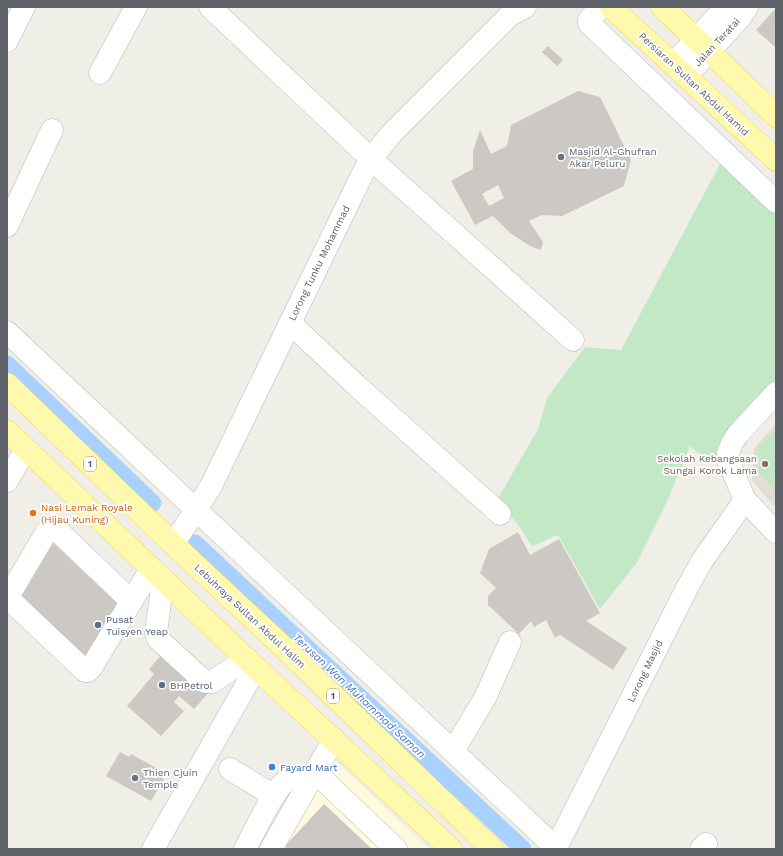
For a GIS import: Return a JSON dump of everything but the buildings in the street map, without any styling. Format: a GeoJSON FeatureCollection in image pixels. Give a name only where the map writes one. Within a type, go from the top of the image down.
{"type":"FeatureCollection","features":[{"type":"Feature","properties":{"kind":"main road","name":"Persiaran Sultan Abdul Hamid"},"geometry":{"type":"LineString","coordinates":[[611,7],[776,160]]}},
{"type":"Feature","properties":{"kind":"main road"},"geometry":{"type":"LineString","coordinates":[[662,7],[776,116]]}},
{"type":"Feature","properties":{"kind":"main road","name":"Lebuhraya Sultan Abdul Halim"},"geometry":{"type":"LineString","coordinates":[[7,384],[173,544],[278,642],[492,849]]}},
{"type":"Feature","properties":{"kind":"main road"},"geometry":{"type":"LineString","coordinates":[[7,432],[251,664],[451,849]]}},
{"type":"Feature","properties":{"kind":"street"},"geometry":{"type":"LineString","coordinates":[[7,41],[24,7]]}},
{"type":"Feature","properties":{"kind":"street"},"geometry":{"type":"LineString","coordinates":[[100,73],[136,7]]}},
{"type":"Feature","properties":{"kind":"street"},"geometry":{"type":"LineString","coordinates":[[210,7],[371,159],[573,340]]}},
{"type":"Feature","properties":{"kind":"street"},"geometry":{"type":"LineString","coordinates":[[600,7],[589,20],[589,23],[776,202]]}},
{"type":"Feature","properties":{"kind":"street","name":"Jalan Teratai"},"geometry":{"type":"LineString","coordinates":[[703,45],[726,7]]}},
{"type":"Feature","properties":{"kind":"street","name":"Jalan Teratai"},"geometry":{"type":"LineString","coordinates":[[679,70],[703,45],[740,18],[747,7]]}},
{"type":"Feature","properties":{"kind":"street","name":"Lorong Tunku Mohammad"},"geometry":{"type":"LineString","coordinates":[[173,544],[211,486],[360,176],[371,159],[392,133],[516,10]]}},
{"type":"Feature","properties":{"kind":"street"},"geometry":{"type":"LineString","coordinates":[[7,226],[52,130]]}},
{"type":"Feature","properties":{"kind":"street"},"geometry":{"type":"LineString","coordinates":[[290,323],[356,385],[500,514]]}},
{"type":"Feature","properties":{"kind":"street"},"geometry":{"type":"LineString","coordinates":[[7,332],[556,848]]}},
{"type":"Feature","properties":{"kind":"street"},"geometry":{"type":"LineString","coordinates":[[776,393],[738,434],[728,453],[729,463],[745,500],[776,532]]}},
{"type":"Feature","properties":{"kind":"street"},"geometry":{"type":"LineString","coordinates":[[7,481],[26,449]]}},
{"type":"Feature","properties":{"kind":"street","name":"Lorong Masjid"},"geometry":{"type":"LineString","coordinates":[[556,848],[688,586],[702,561],[745,500]]}},
{"type":"Feature","properties":{"kind":"street"},"geometry":{"type":"LineString","coordinates":[[131,601],[57,530],[53,529],[48,531],[10,596],[11,601],[85,671],[88,671],[131,601],[157,574]]}},
{"type":"Feature","properties":{"kind":"street"},"geometry":{"type":"LineString","coordinates":[[157,574],[156,633],[158,639],[205,682],[212,682],[251,664]]}},
{"type":"Feature","properties":{"kind":"street"},"geometry":{"type":"LineString","coordinates":[[452,751],[485,698],[510,642]]}},
{"type":"Feature","properties":{"kind":"street"},"geometry":{"type":"LineString","coordinates":[[153,849],[251,664]]}},
{"type":"Feature","properties":{"kind":"street"},"geometry":{"type":"LineString","coordinates":[[277,846],[313,775],[334,740]]}},
{"type":"Feature","properties":{"kind":"street"},"geometry":{"type":"LineString","coordinates":[[230,769],[274,796]]}},
{"type":"Feature","properties":{"kind":"street"},"geometry":{"type":"LineString","coordinates":[[245,849],[274,796],[285,781],[291,777],[313,775],[396,849]]}},
{"type":"Feature","properties":{"kind":"shaded area","name":"Sekolah Kebangsaan Sungai Korok Lama"},"geometry":{"type":"Polygon","coordinates":[[[776,424],[776,508],[752,481],[754,448],[776,424]]]}},
{"type":"Feature","properties":{"kind":"shaded area"},"geometry":{"type":"Polygon","coordinates":[[[320,746],[429,849],[263,849],[320,746]]]}},
{"type":"Feature","properties":{"kind":"green space"},"geometry":{"type":"Polygon","coordinates":[[[721,162],[776,212],[776,388],[709,463],[690,446],[669,497],[638,561],[600,609],[558,535],[532,546],[517,523],[496,502],[538,429],[547,398],[585,347],[621,350],[721,162]]]}},
{"type":"Feature","properties":{"kind":"green space"},"geometry":{"type":"Polygon","coordinates":[[[776,429],[776,491],[759,475],[757,449],[776,429]]]}},
{"type":"Feature","properties":{"kind":"waterway","name":"Terusan Wan Muhammad Saman"},"geometry":{"type":"LineString","coordinates":[[7,364],[153,503]]}},
{"type":"Feature","properties":{"kind":"waterway","name":"Terusan Wan Muhammad Saman"},"geometry":{"type":"LineString","coordinates":[[195,543],[523,849]]}},
{"type":"Feature","properties":{"kind":"place","name":"Masjid Al-Ghufran Akar Peluru"},"geometry":{"type":"Point","coordinates":[561,157]}},
{"type":"Feature","properties":{"kind":"place","name":"Sekolah Kebangsaan Sungai Korok Lama"},"geometry":{"type":"Point","coordinates":[765,464]}},
{"type":"Feature","properties":{"kind":"place","name":"Nasi Lemak Royale (Hijau Kuning)"},"geometry":{"type":"Point","coordinates":[33,513]}},
{"type":"Feature","properties":{"kind":"place","name":"Pusat Tuisyen Yeap"},"geometry":{"type":"Point","coordinates":[98,625]}},
{"type":"Feature","properties":{"kind":"place","name":"BHPetrol"},"geometry":{"type":"Point","coordinates":[162,685]}},
{"type":"Feature","properties":{"kind":"place","name":"Fayard Mart"},"geometry":{"type":"Point","coordinates":[272,767]}},
{"type":"Feature","properties":{"kind":"place","name":"Thien Cjuin Temple"},"geometry":{"type":"Point","coordinates":[135,778]}}]}
